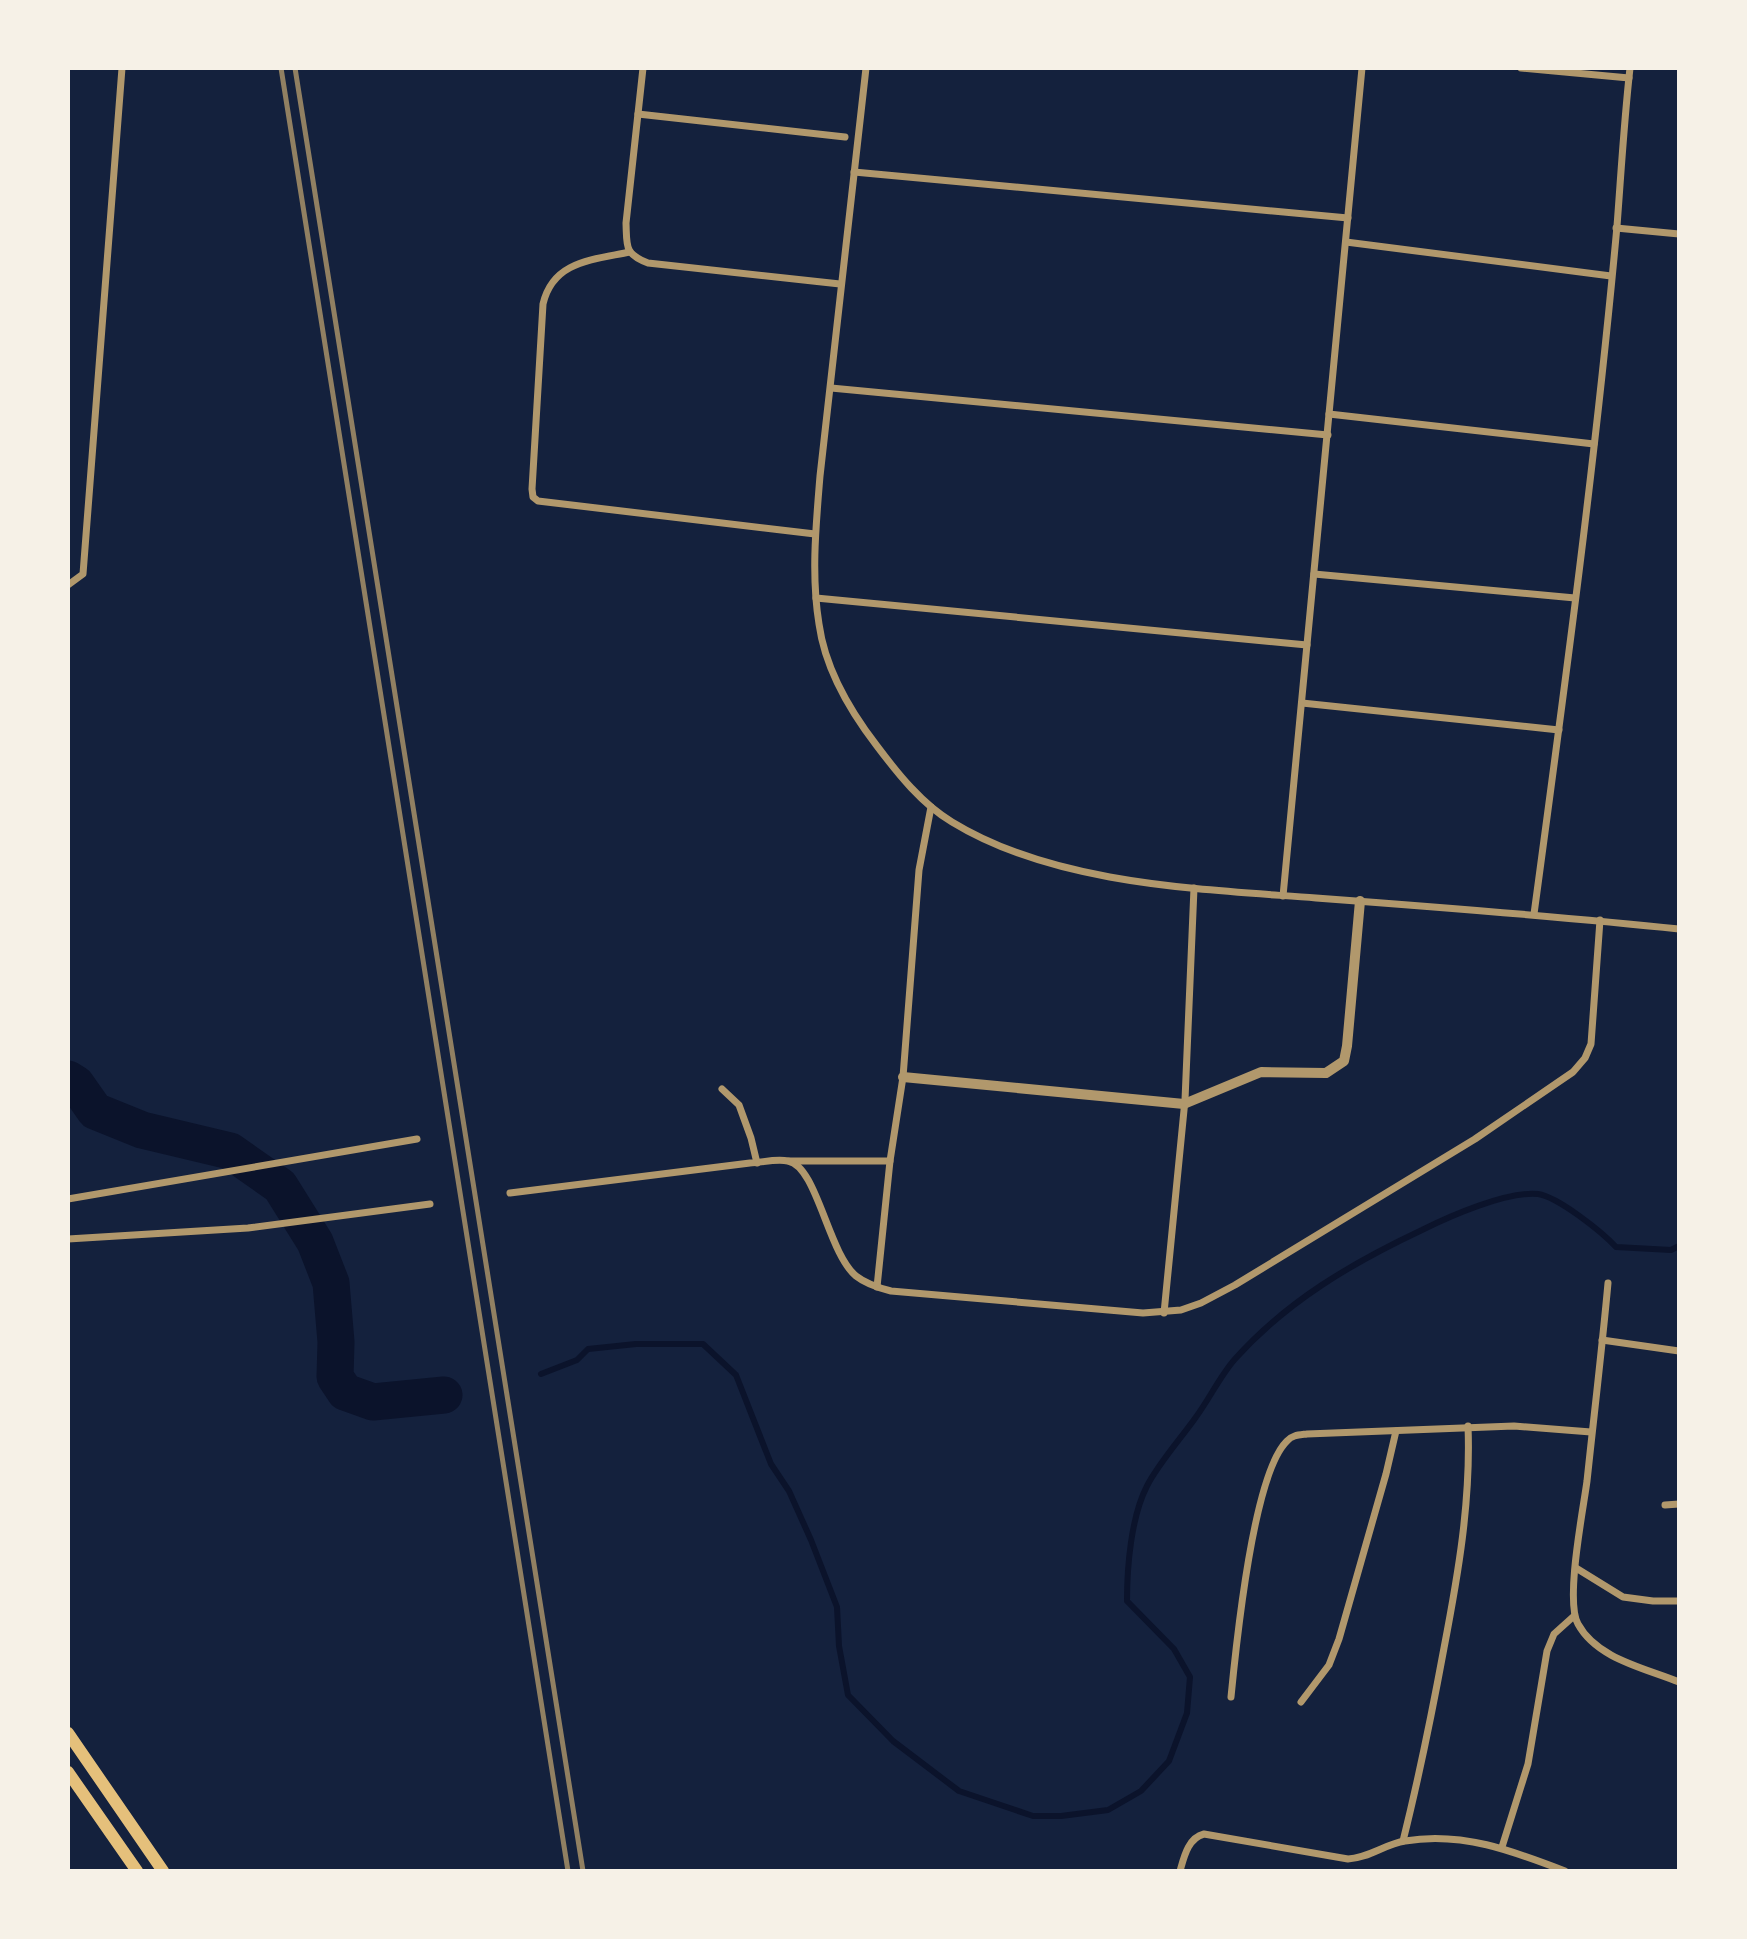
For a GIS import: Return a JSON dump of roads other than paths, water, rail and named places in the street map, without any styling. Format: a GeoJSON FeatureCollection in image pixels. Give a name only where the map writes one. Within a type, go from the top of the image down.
{"type":"FeatureCollection","features":[{"type":"Feature","properties":{"kind":"main road"},"geometry":{"type":"LineString","coordinates":[[68,1733],[163,1871]]}},
{"type":"Feature","properties":{"kind":"main road"},"geometry":{"type":"LineString","coordinates":[[68,1772],[137,1871]]}},
{"type":"Feature","properties":{"kind":"street"},"geometry":{"type":"LineString","coordinates":[[68,585],[83,574],[122,68]]}},
{"type":"Feature","properties":{"kind":"street"},"geometry":{"type":"LineString","coordinates":[[643,68],[626,223],[629,252],[635,258],[648,263],[840,284]]}},
{"type":"Feature","properties":{"kind":"street"},"geometry":{"type":"LineString","coordinates":[[866,68],[840,284],[815,534],[816,598],[827,658],[842,691],[863,728],[895,769],[931,807],[952,822],[986,840],[1078,871],[1124,880],[1194,888],[1534,914],[1679,929]]}},
{"type":"Feature","properties":{"kind":"street"},"geometry":{"type":"LineString","coordinates":[[1283,895],[1362,68]]}},
{"type":"Feature","properties":{"kind":"street"},"geometry":{"type":"LineString","coordinates":[[1521,68],[1629,78]]}},
{"type":"Feature","properties":{"kind":"street"},"geometry":{"type":"LineString","coordinates":[[1534,914],[1594,444],[1630,68]]}},
{"type":"Feature","properties":{"kind":"street"},"geometry":{"type":"LineString","coordinates":[[638,114],[845,137]]}},
{"type":"Feature","properties":{"kind":"street"},"geometry":{"type":"LineString","coordinates":[[854,172],[1348,218]]}},
{"type":"Feature","properties":{"kind":"street"},"geometry":{"type":"LineString","coordinates":[[1616,228],[1679,234]]}},
{"type":"Feature","properties":{"kind":"street"},"geometry":{"type":"LineString","coordinates":[[1346,242],[1611,276]]}},
{"type":"Feature","properties":{"kind":"street"},"geometry":{"type":"LineString","coordinates":[[629,252],[566,269],[547,290],[542,317],[531,489],[533,498],[538,501],[815,534]]}},
{"type":"Feature","properties":{"kind":"street"},"geometry":{"type":"LineString","coordinates":[[831,387],[1328,435]]}},
{"type":"Feature","properties":{"kind":"street"},"geometry":{"type":"LineString","coordinates":[[1329,414],[1594,444]]}},
{"type":"Feature","properties":{"kind":"street"},"geometry":{"type":"LineString","coordinates":[[1314,574],[1575,598]]}},
{"type":"Feature","properties":{"kind":"street"},"geometry":{"type":"LineString","coordinates":[[816,598],[1307,645]]}},
{"type":"Feature","properties":{"kind":"street"},"geometry":{"type":"LineString","coordinates":[[1302,703],[1559,730]]}},
{"type":"Feature","properties":{"kind":"street"},"geometry":{"type":"LineString","coordinates":[[877,1287],[890,1161],[903,1077],[919,870],[931,807]]}},
{"type":"Feature","properties":{"kind":"street"},"geometry":{"type":"LineString","coordinates":[[1164,1312],[1184,1104],[1194,888]]}},
{"type":"Feature","properties":{"kind":"street"},"geometry":{"type":"LineString","coordinates":[[903,1077],[1184,1104],[1261,1072],[1326,1073],[1344,1061],[1360,901]]}},
{"type":"Feature","properties":{"kind":"street"},"geometry":{"type":"LineString","coordinates":[[789,1161],[803,1170],[810,1181],[828,1228],[848,1267],[857,1277],[877,1287],[891,1291],[1118,1312],[1181,1310],[1202,1303],[1235,1285],[1475,1139],[1573,1072],[1585,1058],[1591,1044],[1600,920]]}},
{"type":"Feature","properties":{"kind":"street"},"geometry":{"type":"LineString","coordinates":[[722,1089],[739,1105],[757,1163]]}},
{"type":"Feature","properties":{"kind":"street"},"geometry":{"type":"LineString","coordinates":[[68,1199],[417,1139]]}},
{"type":"Feature","properties":{"kind":"street"},"geometry":{"type":"LineString","coordinates":[[510,1193],[757,1163],[890,1161]]}},
{"type":"Feature","properties":{"kind":"street"},"geometry":{"type":"LineString","coordinates":[[68,1240],[248,1228],[430,1204]]}},
{"type":"Feature","properties":{"kind":"street"},"geometry":{"type":"LineString","coordinates":[[1608,1283],[1576,1568],[1574,1616],[1582,1630],[1600,1647],[1629,1664],[1679,1682]]}},
{"type":"Feature","properties":{"kind":"street"},"geometry":{"type":"LineString","coordinates":[[1602,1340],[1679,1351]]}},
{"type":"Feature","properties":{"kind":"street"},"geometry":{"type":"LineString","coordinates":[[1231,1696],[1256,1518],[1269,1476],[1288,1439],[1296,1435],[1468,1426],[1535,1426],[1591,1432]]}},
{"type":"Feature","properties":{"kind":"street"},"geometry":{"type":"LineString","coordinates":[[1403,1841],[1430,1721],[1453,1599],[1469,1479],[1468,1426]]}},
{"type":"Feature","properties":{"kind":"street"},"geometry":{"type":"LineString","coordinates":[[1301,1702],[1329,1665],[1339,1639],[1396,1431]]}},
{"type":"Feature","properties":{"kind":"street"},"geometry":{"type":"LineString","coordinates":[[1665,1504],[1679,1504]]}},
{"type":"Feature","properties":{"kind":"street"},"geometry":{"type":"LineString","coordinates":[[1576,1568],[1623,1597],[1679,1601]]}},
{"type":"Feature","properties":{"kind":"street"},"geometry":{"type":"LineString","coordinates":[[1502,1847],[1528,1764],[1547,1651],[1554,1634],[1574,1616]]}},
{"type":"Feature","properties":{"kind":"street"},"geometry":{"type":"LineString","coordinates":[[1180,1871],[1190,1843],[1204,1834],[1348,1858],[1367,1856],[1403,1841],[1442,1839],[1502,1847],[1561,1870]]}},
{"type":"Feature","properties":{"kind":"waterway"},"geometry":{"type":"LineString","coordinates":[[68,1079],[76,1084],[95,1111],[142,1130],[230,1151],[280,1186],[315,1242],[331,1283],[336,1342],[335,1377],[345,1392],[373,1402],[444,1395]]}},
{"type":"Feature","properties":{"kind":"waterway"},"geometry":{"type":"LineString","coordinates":[[541,1374],[577,1360],[588,1349],[636,1344],[703,1344],[736,1375],[771,1464],[789,1491],[811,1540],[837,1607],[839,1646],[848,1695],[893,1741],[959,1791],[1033,1816],[1061,1816],[1108,1810],[1141,1791],[1169,1761],[1187,1713],[1190,1677],[1174,1649],[1127,1601],[1129,1558],[1137,1512],[1157,1469],[1235,1359],[1255,1338],[1299,1301],[1371,1256],[1448,1218],[1511,1196],[1538,1194],[1557,1201],[1590,1224],[1616,1247],[1671,1250],[1679,1246]]}},
{"type":"Feature","properties":{"kind":"railway"},"geometry":{"type":"LineString","coordinates":[[281,68],[568,1871]]}},
{"type":"Feature","properties":{"kind":"railway"},"geometry":{"type":"LineString","coordinates":[[295,68],[583,1871]]}}]}
